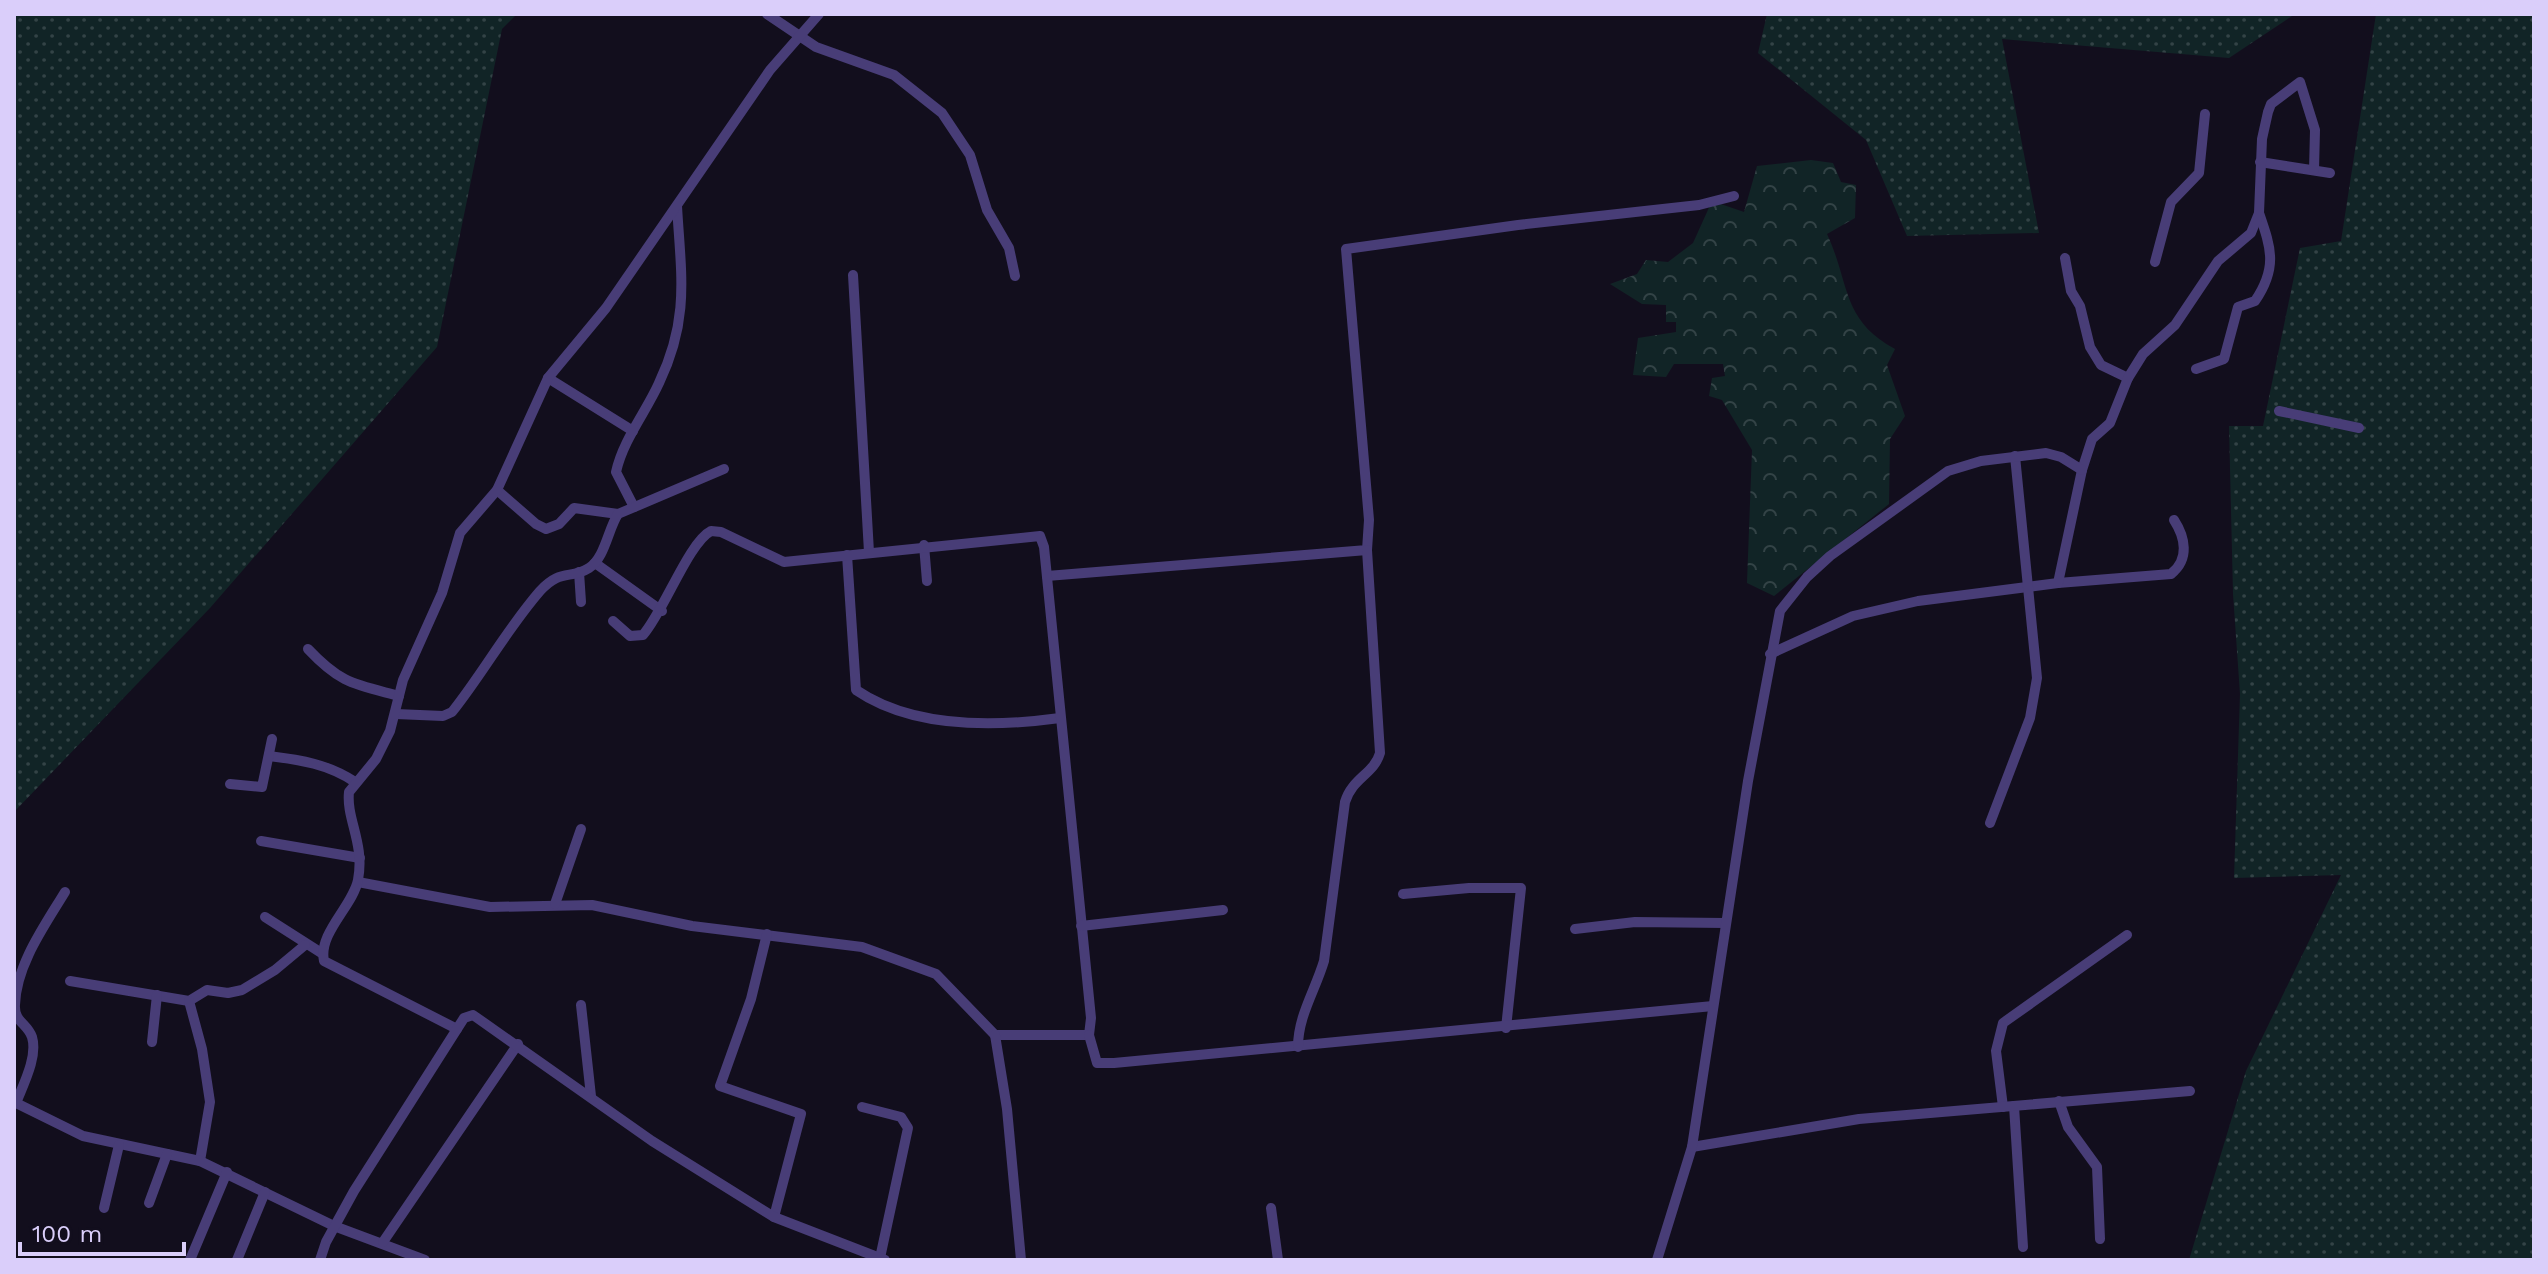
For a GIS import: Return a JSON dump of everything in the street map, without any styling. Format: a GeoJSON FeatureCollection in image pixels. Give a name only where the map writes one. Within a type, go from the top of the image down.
{"type":"FeatureCollection","features":[{"type":"Feature","properties":{"kind":"street"},"geometry":{"type":"LineString","coordinates":[[767,14],[799,39],[894,75],[942,113],[970,155],[987,210],[1009,248],[1015,276]]}},
{"type":"Feature","properties":{"kind":"street"},"geometry":{"type":"LineString","coordinates":[[323,954],[358,882],[358,832],[348,799],[355,782],[376,759],[396,714],[399,696],[442,593],[460,533],[497,490],[548,378],[606,308],[770,70],[819,14]]}},
{"type":"Feature","properties":{"kind":"street"},"geometry":{"type":"LineString","coordinates":[[2196,369],[2224,359],[2238,307],[2255,301],[2271,266],[2270,246],[2259,213],[2260,162],[2271,104],[2300,82],[2315,130],[2314,170]]}},
{"type":"Feature","properties":{"kind":"street"},"geometry":{"type":"LineString","coordinates":[[2155,262],[2171,202],[2199,173],[2205,114]]}},
{"type":"Feature","properties":{"kind":"street"},"geometry":{"type":"LineString","coordinates":[[2260,162],[2330,173]]}},
{"type":"Feature","properties":{"kind":"street"},"geometry":{"type":"LineString","coordinates":[[1298,1047],[1301,1016],[1317,985],[1324,961],[1345,802],[1351,785],[1377,762],[1380,753],[1367,550],[1369,520],[1346,249],[1533,223],[1699,205],[1734,196]]}},
{"type":"Feature","properties":{"kind":"street"},"geometry":{"type":"LineString","coordinates":[[634,507],[616,475],[633,431],[658,385],[680,327],[683,302],[677,206]]}},
{"type":"Feature","properties":{"kind":"street"},"geometry":{"type":"LineString","coordinates":[[2058,583],[2082,470],[2092,439],[2114,416],[2128,378],[2143,354],[2175,325],[2218,261],[2248,237],[2259,213]]}},
{"type":"Feature","properties":{"kind":"street"},"geometry":{"type":"LineString","coordinates":[[2065,258],[2071,291],[2080,306],[2090,347],[2101,365],[2128,378]]}},
{"type":"Feature","properties":{"kind":"street"},"geometry":{"type":"LineString","coordinates":[[853,275],[869,552]]}},
{"type":"Feature","properties":{"kind":"street"},"geometry":{"type":"LineString","coordinates":[[548,378],[633,431]]}},
{"type":"Feature","properties":{"kind":"street"},"geometry":{"type":"LineString","coordinates":[[2279,411],[2359,428]]}},
{"type":"Feature","properties":{"kind":"street"},"geometry":{"type":"LineString","coordinates":[[1657,1260],[1692,1147],[1725,923],[1780,611],[1807,577],[1830,556],[1948,471],[2015,456],[2053,454],[2082,470]]}},
{"type":"Feature","properties":{"kind":"street"},"geometry":{"type":"LineString","coordinates":[[1990,823],[2035,698],[2035,650],[2015,456]]}},
{"type":"Feature","properties":{"kind":"street"},"geometry":{"type":"LineString","coordinates":[[497,490],[546,529],[559,524],[574,508],[618,514],[724,469]]}},
{"type":"Feature","properties":{"kind":"street"},"geometry":{"type":"LineString","coordinates":[[396,714],[443,716],[452,712],[486,660],[540,592],[556,577],[579,572],[595,563],[618,514]]}},
{"type":"Feature","properties":{"kind":"street"},"geometry":{"type":"LineString","coordinates":[[1770,654],[1853,616],[1918,601],[2058,583],[2171,574],[2180,564],[2184,543],[2174,520]]}},
{"type":"Feature","properties":{"kind":"street"},"geometry":{"type":"LineString","coordinates":[[613,621],[625,634],[639,637],[662,611],[696,544],[711,531],[721,532],[784,562],[924,545],[1040,536],[1047,576],[1092,1028],[1089,1035],[1093,1057],[1100,1064],[1506,1028],[1713,1006]]}},
{"type":"Feature","properties":{"kind":"street"},"geometry":{"type":"LineString","coordinates":[[924,545],[927,581]]}},
{"type":"Feature","properties":{"kind":"street"},"geometry":{"type":"LineString","coordinates":[[1047,576],[1367,550]]}},
{"type":"Feature","properties":{"kind":"street"},"geometry":{"type":"LineString","coordinates":[[847,555],[856,690],[881,707],[938,718],[1004,726],[1060,718]]}},
{"type":"Feature","properties":{"kind":"street"},"geometry":{"type":"LineString","coordinates":[[595,563],[662,611]]}},
{"type":"Feature","properties":{"kind":"street"},"geometry":{"type":"LineString","coordinates":[[579,572],[581,602]]}},
{"type":"Feature","properties":{"kind":"street"},"geometry":{"type":"LineString","coordinates":[[308,649],[331,674],[351,685],[399,696]]}},
{"type":"Feature","properties":{"kind":"street"},"geometry":{"type":"LineString","coordinates":[[230,784],[262,787],[272,739]]}},
{"type":"Feature","properties":{"kind":"street"},"geometry":{"type":"LineString","coordinates":[[269,756],[320,764],[336,769],[355,782]]}},
{"type":"Feature","properties":{"kind":"street"},"geometry":{"type":"LineString","coordinates":[[555,904],[581,829]]}},
{"type":"Feature","properties":{"kind":"street"},"geometry":{"type":"LineString","coordinates":[[261,841],[360,858]]}},
{"type":"Feature","properties":{"kind":"street"},"geometry":{"type":"LineString","coordinates":[[358,882],[490,907],[555,904],[603,907],[692,926],[862,947],[936,974],[995,1035],[1006,1097],[1021,1260]]}},
{"type":"Feature","properties":{"kind":"street"},"geometry":{"type":"LineString","coordinates":[[1403,894],[1469,888],[1521,888],[1506,1028]]}},
{"type":"Feature","properties":{"kind":"street"},"geometry":{"type":"LineString","coordinates":[[65,892],[17,969],[15,1011],[17,1021],[31,1035],[32,1044],[30,1065],[15,1103],[76,1133],[200,1161],[334,1226],[425,1260]]}},
{"type":"Feature","properties":{"kind":"street"},"geometry":{"type":"LineString","coordinates":[[1081,926],[1223,910]]}},
{"type":"Feature","properties":{"kind":"street"},"geometry":{"type":"LineString","coordinates":[[265,917],[323,954],[328,965],[457,1029]]}},
{"type":"Feature","properties":{"kind":"street"},"geometry":{"type":"LineString","coordinates":[[1575,929],[1635,922],[1725,923]]}},
{"type":"Feature","properties":{"kind":"street"},"geometry":{"type":"LineString","coordinates":[[767,934],[751,999],[720,1086],[801,1114],[774,1217]]}},
{"type":"Feature","properties":{"kind":"street"},"geometry":{"type":"LineString","coordinates":[[2023,1247],[2009,1107],[1996,1051],[2003,1023],[2127,935]]}},
{"type":"Feature","properties":{"kind":"street"},"geometry":{"type":"LineString","coordinates":[[70,981],[189,1001],[207,990],[228,993],[242,990],[275,970],[305,945]]}},
{"type":"Feature","properties":{"kind":"street"},"geometry":{"type":"LineString","coordinates":[[152,1042],[157,995]]}},
{"type":"Feature","properties":{"kind":"street"},"geometry":{"type":"LineString","coordinates":[[189,1001],[202,1049],[210,1102],[200,1161]]}},
{"type":"Feature","properties":{"kind":"street"},"geometry":{"type":"LineString","coordinates":[[581,1005],[591,1096]]}},
{"type":"Feature","properties":{"kind":"street"},"geometry":{"type":"LineString","coordinates":[[320,1260],[334,1226],[457,1029],[464,1018],[473,1015],[652,1141],[774,1217],[883,1259],[908,1128],[901,1117],[862,1107]]}},
{"type":"Feature","properties":{"kind":"street"},"geometry":{"type":"LineString","coordinates":[[995,1035],[1089,1035]]}},
{"type":"Feature","properties":{"kind":"street"},"geometry":{"type":"LineString","coordinates":[[383,1242],[518,1044]]}},
{"type":"Feature","properties":{"kind":"street"},"geometry":{"type":"LineString","coordinates":[[1692,1147],[1859,1119],[2190,1091]]}},
{"type":"Feature","properties":{"kind":"street"},"geometry":{"type":"LineString","coordinates":[[2059,1101],[2068,1127],[2091,1156],[2099,1174],[2100,1239]]}},
{"type":"Feature","properties":{"kind":"street"},"geometry":{"type":"LineString","coordinates":[[104,1208],[119,1145]]}},
{"type":"Feature","properties":{"kind":"street"},"geometry":{"type":"LineString","coordinates":[[149,1203],[167,1154]]}},
{"type":"Feature","properties":{"kind":"street"},"geometry":{"type":"LineString","coordinates":[[190,1260],[227,1172]]}},
{"type":"Feature","properties":{"kind":"street"},"geometry":{"type":"LineString","coordinates":[[237,1260],[265,1192]]}},
{"type":"Feature","properties":{"kind":"street"},"geometry":{"type":"LineString","coordinates":[[1271,1208],[1278,1260]]}},
{"type":"Feature","properties":{"kind":"green space"},"geometry":{"type":"Polygon","coordinates":[[[14,14],[517,14],[502,29],[437,347],[210,608],[14,812],[14,14]]]}},
{"type":"Feature","properties":{"kind":"green space"},"geometry":{"type":"Polygon","coordinates":[[[1767,14],[2295,14],[2229,58],[2002,39],[2039,233],[1907,236],[1866,140],[1758,53],[1767,14]]]}},
{"type":"Feature","properties":{"kind":"green space"},"geometry":{"type":"Polygon","coordinates":[[[2376,14],[2534,14],[2534,1260],[2189,1260],[2246,1071],[2341,875],[2234,878],[2240,694],[2233,594],[2229,426],[2263,426],[2300,248],[2341,241],[2376,14]]]}},
{"type":"Feature","properties":{"kind":"green space"},"geometry":{"type":"Polygon","coordinates":[[[1811,160],[1833,163],[1841,182],[1856,185],[1855,218],[1827,234],[1856,313],[1878,338],[1895,349],[1887,365],[1905,416],[1890,439],[1889,504],[1774,596],[1747,583],[1752,450],[1722,400],[1709,396],[1712,378],[1725,376],[1723,364],[1674,364],[1666,377],[1633,375],[1638,338],[1676,332],[1676,322],[1666,322],[1666,305],[1642,304],[1610,284],[1637,274],[1646,260],[1668,262],[1693,243],[1712,201],[1744,212],[1757,166],[1811,160]]]}}]}
